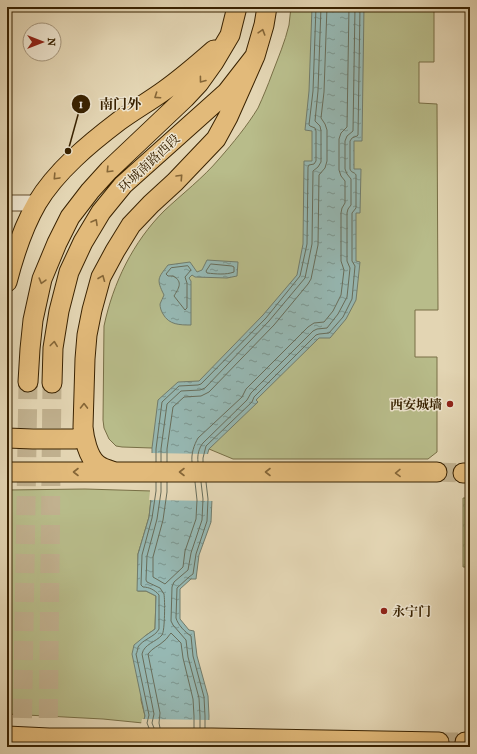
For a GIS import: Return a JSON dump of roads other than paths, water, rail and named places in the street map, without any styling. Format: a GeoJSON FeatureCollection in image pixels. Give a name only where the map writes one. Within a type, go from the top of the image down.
{"type":"FeatureCollection","features":[{"type":"Feature","properties":{"kind":"main road","name":"环城南路西段"},"geometry":{"type":"LineString","coordinates":[[28,382],[33,320],[42,279],[70,217],[90,191],[109,170],[200,84],[230,35],[237,7]]}},
{"type":"Feature","properties":{"kind":"main road","name":"环城南路西段"},"geometry":{"type":"LineString","coordinates":[[52,383],[53,348],[59,311],[69,272],[83,242],[101,212],[123,185],[227,92],[255,56],[264,25],[267,7]]}},
{"type":"Feature","properties":{"kind":"main road"},"geometry":{"type":"LineString","coordinates":[[7,282],[14,256],[26,226],[37,203],[53,181],[81,153],[119,121],[183,77],[230,35]]}},
{"type":"Feature","properties":{"kind":"main road"},"geometry":{"type":"LineString","coordinates":[[115,472],[97,464],[90,455],[83,427],[85,358],[92,310],[101,277],[115,250],[131,225],[216,139],[228,117],[255,56]]}},
{"type":"Feature","properties":{"kind":"main road"},"geometry":{"type":"LineString","coordinates":[[7,438],[75,438],[84,435]]}},
{"type":"Feature","properties":{"kind":"main road"},"geometry":{"type":"LineString","coordinates":[[7,472],[437,472]]}},
{"type":"Feature","properties":{"kind":"main road"},"geometry":{"type":"LineString","coordinates":[[7,736],[93,742],[141,738],[439,742]]}},
{"type":"Feature","properties":{"kind":"street"},"geometry":{"type":"LineString","coordinates":[[7,202],[37,203]]}},
{"type":"Feature","properties":{"kind":"water"},"geometry":{"type":"Polygon","coordinates":[[[312,7],[364,7],[362,141],[354,141],[354,169],[361,169],[360,213],[356,213],[356,261],[360,262],[356,300],[346,319],[330,338],[319,338],[256,400],[258,402],[209,449],[206,459],[212,499],[211,522],[199,555],[196,579],[191,579],[180,589],[180,619],[189,630],[194,631],[197,656],[208,696],[208,747],[143,723],[145,716],[132,654],[134,645],[155,629],[156,596],[146,591],[137,591],[138,554],[149,517],[152,491],[152,448],[158,400],[178,382],[199,381],[263,315],[297,275],[303,244],[304,161],[312,161],[312,131],[305,130],[309,91],[312,7]]]}},
{"type":"Feature","properties":{"kind":"water"},"geometry":{"type":"Polygon","coordinates":[[[207,260],[238,262],[237,276],[227,278],[195,277],[192,275],[189,278],[191,281],[191,325],[179,324],[165,318],[160,308],[164,295],[159,282],[160,276],[168,265],[190,262],[197,272],[202,270],[207,260]]]}},
{"type":"Feature","properties":{"kind":"tunnel"},"geometry":{"type":"LineString","coordinates":[[22,747],[28,382]]}},
{"type":"Feature","properties":{"kind":"tunnel"},"geometry":{"type":"LineString","coordinates":[[48,747],[52,383]]}},
{"type":"Feature","properties":{"kind":"tunnel"},"geometry":{"type":"LineString","coordinates":[[437,472],[463,473]]}},
{"type":"Feature","properties":{"kind":"tunnel"},"geometry":{"type":"LineString","coordinates":[[439,742],[465,742]]}},
{"type":"Feature","properties":{"kind":"place","name":"南门外"},"geometry":{"type":"Point","coordinates":[68,151]}},
{"type":"Feature","properties":{"kind":"place","name":"西安城墙"},"geometry":{"type":"Point","coordinates":[450,404]}},
{"type":"Feature","properties":{"kind":"place","name":"永宁门"},"geometry":{"type":"Point","coordinates":[384,611]}}]}
